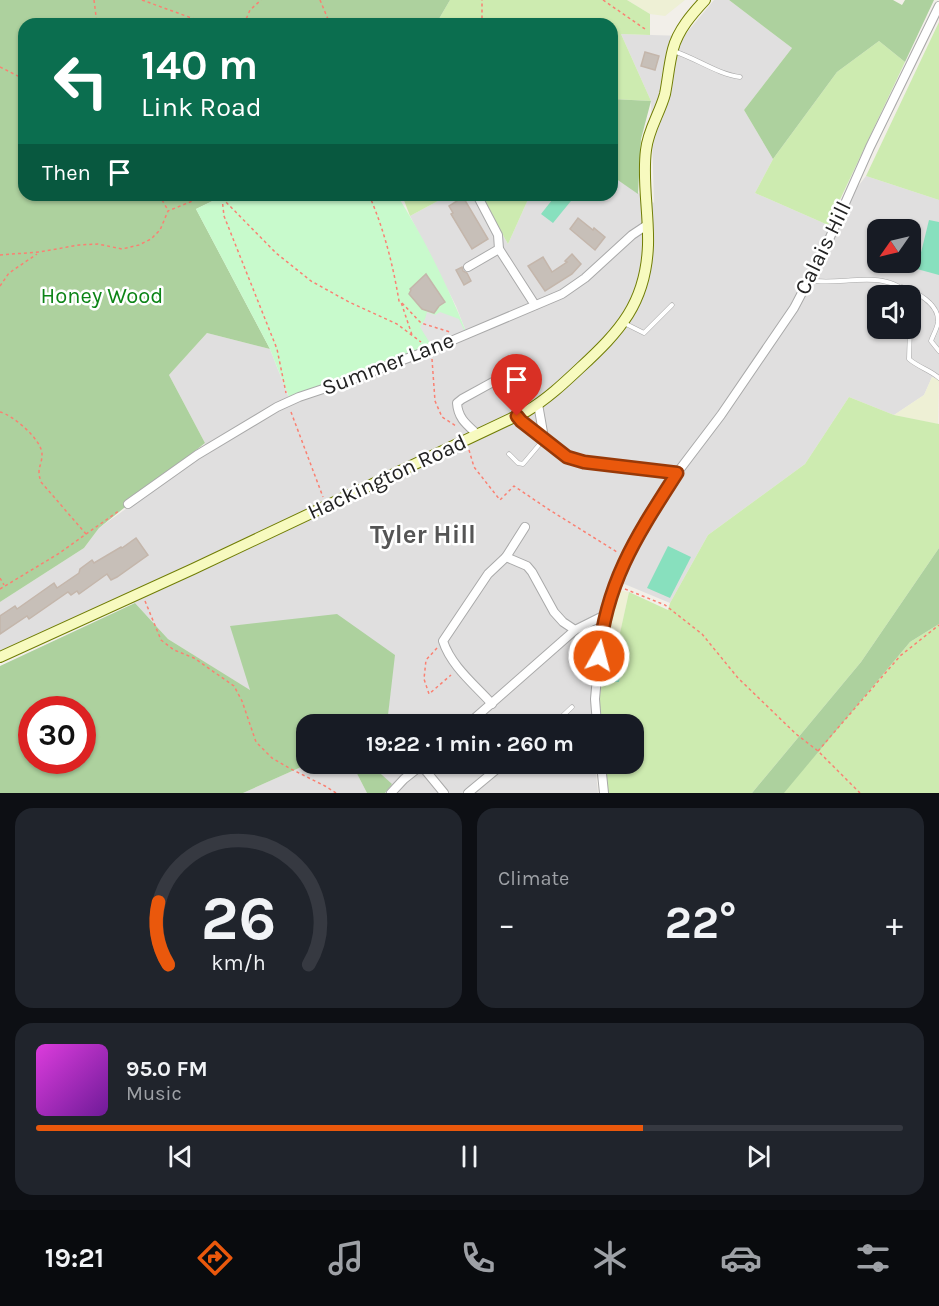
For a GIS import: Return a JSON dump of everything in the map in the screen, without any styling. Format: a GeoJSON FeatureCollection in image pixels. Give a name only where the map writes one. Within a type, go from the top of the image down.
{"type":"FeatureCollection","features":[{"type":"Feature","properties":{"kind":"street","name":"Hackington Road"},"geometry":{"type":"LineString","coordinates":[[0,657],[517,416],[538,404],[561,386],[623,323],[640,291],[648,245],[646,147],[664,96],[673,49],[681,30],[705,0]]}},
{"type":"Feature","properties":{"kind":"street","name":"Calais Hill"},"geometry":{"type":"LineString","coordinates":[[596,714],[595,699],[601,634],[614,584],[626,558],[677,473],[721,415],[794,308],[823,253],[870,147],[939,6]]}},
{"type":"Feature","properties":{"kind":"street"},"geometry":{"type":"LineString","coordinates":[[480,201],[498,235],[499,249],[535,305]]}},
{"type":"Feature","properties":{"kind":"street","name":"Summer Lane"},"geometry":{"type":"LineString","coordinates":[[128,504],[197,455],[298,397],[432,349],[562,294],[585,278],[632,235],[647,225]]}},
{"type":"Feature","properties":{"kind":"street"},"geometry":{"type":"LineString","coordinates":[[468,267],[499,249]]}},
{"type":"Feature","properties":{"kind":"street"},"geometry":{"type":"LineString","coordinates":[[477,434],[462,421],[457,403],[513,371]]}},
{"type":"Feature","properties":{"kind":"street"},"geometry":{"type":"LineString","coordinates":[[538,404],[544,438]]}},
{"type":"Feature","properties":{"kind":"street"},"geometry":{"type":"LineString","coordinates":[[517,416],[567,457],[584,462],[677,473]]}},
{"type":"Feature","properties":{"kind":"street"},"geometry":{"type":"LineString","coordinates":[[492,704],[459,668],[447,652],[443,641],[488,574],[506,557],[525,527]]}},
{"type":"Feature","properties":{"kind":"street"},"geometry":{"type":"LineString","coordinates":[[506,557],[527,566],[554,612],[563,622],[576,630]]}},
{"type":"Feature","properties":{"kind":"street"},"geometry":{"type":"LineString","coordinates":[[480,714],[576,630],[605,615]]}},
{"type":"Feature","properties":{"kind":"street"},"geometry":{"type":"LineString","coordinates":[[391,793],[410,774]]}},
{"type":"Feature","properties":{"kind":"street"},"geometry":{"type":"LineString","coordinates":[[430,774],[444,793]]}},
{"type":"Feature","properties":{"kind":"street"},"geometry":{"type":"LineString","coordinates":[[468,793],[491,774]]}},
{"type":"Feature","properties":{"kind":"street"},"geometry":{"type":"LineString","coordinates":[[602,774],[604,793]]}},
{"type":"Feature","properties":{"kind":"lane"},"geometry":{"type":"LineString","coordinates":[[673,49],[730,75],[740,77]]}},
{"type":"Feature","properties":{"kind":"lane"},"geometry":{"type":"LineString","coordinates":[[809,280],[832,282],[864,279],[896,285]]}},
{"type":"Feature","properties":{"kind":"lane"},"geometry":{"type":"LineString","coordinates":[[921,296],[934,305],[939,314],[932,341],[939,351]]}},
{"type":"Feature","properties":{"kind":"lane"},"geometry":{"type":"LineString","coordinates":[[623,323],[644,333],[672,305]]}},
{"type":"Feature","properties":{"kind":"lane"},"geometry":{"type":"LineString","coordinates":[[910,339],[909,359],[939,378]]}},
{"type":"Feature","properties":{"kind":"lane"},"geometry":{"type":"LineString","coordinates":[[510,454],[518,463],[523,464],[544,438]]}},
{"type":"Feature","properties":{"kind":"lane"},"geometry":{"type":"LineString","coordinates":[[565,714],[572,707]]}},
{"type":"Feature","properties":{"kind":"path"},"geometry":{"type":"LineString","coordinates":[[94,0],[96,18]]}},
{"type":"Feature","properties":{"kind":"path"},"geometry":{"type":"LineString","coordinates":[[142,0],[192,18]]}},
{"type":"Feature","properties":{"kind":"path"},"geometry":{"type":"LineString","coordinates":[[247,18],[250,10],[261,0]]}},
{"type":"Feature","properties":{"kind":"path"},"geometry":{"type":"LineString","coordinates":[[320,0],[328,18]]}},
{"type":"Feature","properties":{"kind":"path"},"geometry":{"type":"LineString","coordinates":[[482,0],[482,18]]}},
{"type":"Feature","properties":{"kind":"path"},"geometry":{"type":"LineString","coordinates":[[603,0],[645,28]]}},
{"type":"Feature","properties":{"kind":"path"},"geometry":{"type":"LineString","coordinates":[[0,68],[18,76]]}},
{"type":"Feature","properties":{"kind":"path"},"geometry":{"type":"LineString","coordinates":[[162,201],[168,211]]}},
{"type":"Feature","properties":{"kind":"path"},"geometry":{"type":"LineString","coordinates":[[0,255],[39,252],[79,245],[98,244],[122,249],[139,245],[160,230],[168,211],[193,201]]}},
{"type":"Feature","properties":{"kind":"path"},"geometry":{"type":"LineString","coordinates":[[222,201],[224,216],[277,348],[288,402],[326,506]]}},
{"type":"Feature","properties":{"kind":"path"},"geometry":{"type":"LineString","coordinates":[[225,201],[276,253],[311,282],[396,324],[413,336],[399,301],[384,235],[372,201]]}},
{"type":"Feature","properties":{"kind":"path"},"geometry":{"type":"LineString","coordinates":[[0,286],[9,273],[39,252]]}},
{"type":"Feature","properties":{"kind":"path"},"geometry":{"type":"LineString","coordinates":[[401,302],[421,323],[463,335]]}},
{"type":"Feature","properties":{"kind":"path"},"geometry":{"type":"LineString","coordinates":[[432,349],[435,401],[442,417],[458,428]]}},
{"type":"Feature","properties":{"kind":"path"},"geometry":{"type":"LineString","coordinates":[[0,412],[9,415],[39,443],[42,453],[38,473],[41,482],[86,534]]}},
{"type":"Feature","properties":{"kind":"path"},"geometry":{"type":"LineString","coordinates":[[468,445],[474,467],[500,500],[514,486],[626,558]]}},
{"type":"Feature","properties":{"kind":"path"},"geometry":{"type":"LineString","coordinates":[[0,589],[58,554],[128,504]]}},
{"type":"Feature","properties":{"kind":"path"},"geometry":{"type":"LineString","coordinates":[[0,578],[5,586]]}},
{"type":"Feature","properties":{"kind":"path"},"geometry":{"type":"LineString","coordinates":[[614,584],[665,605],[702,634],[738,678],[860,793]]}},
{"type":"Feature","properties":{"kind":"path"},"geometry":{"type":"LineString","coordinates":[[141,592],[161,640],[174,650],[194,658],[234,686],[242,701],[256,742],[272,758],[336,793]]}},
{"type":"Feature","properties":{"kind":"path"},"geometry":{"type":"LineString","coordinates":[[818,751],[900,657],[939,625]]}},
{"type":"Feature","properties":{"kind":"path"},"geometry":{"type":"LineString","coordinates":[[443,641],[426,660],[424,679],[429,694],[459,668]]}},
{"type":"Feature","properties":{"kind":"shaded area"},"geometry":{"type":"Polygon","coordinates":[[[714,0],[729,0],[792,48],[744,110],[773,159],[755,193],[828,225],[866,176],[939,200],[939,379],[932,377],[924,395],[894,415],[849,397],[805,464],[708,535],[670,603],[610,578],[594,650],[591,714],[388,714],[394,655],[251,691],[168,639],[135,603],[79,615],[0,653],[0,602],[84,548],[99,528],[200,456],[205,443],[169,375],[207,333],[270,349],[291,403],[468,337],[456,306],[410,216],[438,201],[483,201],[508,244],[527,201],[618,201],[618,180],[654,203],[651,101],[621,34],[684,36],[714,0]]]}},
{"type":"Feature","properties":{"kind":"shaded area"},"geometry":{"type":"Polygon","coordinates":[[[427,312],[435,315],[440,312],[459,319],[466,334],[433,348],[420,327],[427,312]]]}},
{"type":"Feature","properties":{"kind":"shaded area"},"geometry":{"type":"Polygon","coordinates":[[[296,769],[296,774],[357,774],[367,793],[243,793],[296,769]]]}},
{"type":"Feature","properties":{"kind":"shaded area"},"geometry":{"type":"Polygon","coordinates":[[[381,774],[596,774],[598,793],[385,793],[391,784],[381,774]]]}},
{"type":"Feature","properties":{"kind":"green space","name":"Honey Wood"},"geometry":{"type":"Polygon","coordinates":[[[0,0],[450,0],[440,18],[18,18],[18,201],[213,201],[196,209],[270,349],[207,333],[169,375],[205,443],[99,528],[84,548],[0,602],[0,0]]]}},
{"type":"Feature","properties":{"kind":"green space"},"geometry":{"type":"Polygon","coordinates":[[[450,0],[627,0],[650,14],[650,35],[621,34],[651,101],[618,99],[618,18],[440,18],[450,0]]]}},
{"type":"Feature","properties":{"kind":"green space"},"geometry":{"type":"Polygon","coordinates":[[[627,0],[685,0],[665,16],[650,14],[627,0]]]}},
{"type":"Feature","properties":{"kind":"green space"},"geometry":{"type":"Polygon","coordinates":[[[729,0],[893,0],[902,5],[905,0],[934,0],[905,62],[879,41],[837,72],[773,159],[744,110],[792,48],[729,0]]]}},
{"type":"Feature","properties":{"kind":"green space"},"geometry":{"type":"Polygon","coordinates":[[[939,22],[939,200],[866,176],[939,22]]]}},
{"type":"Feature","properties":{"kind":"green space"},"geometry":{"type":"Polygon","coordinates":[[[879,41],[905,62],[828,225],[755,193],[773,159],[837,72],[879,41]]]}},
{"type":"Feature","properties":{"kind":"green space"},"geometry":{"type":"Polygon","coordinates":[[[618,99],[651,101],[641,139],[638,194],[618,180],[618,99]]]}},
{"type":"Feature","properties":{"kind":"green space"},"geometry":{"type":"Polygon","coordinates":[[[213,201],[401,201],[435,263],[467,334],[289,397],[270,349],[196,209],[213,201]]]}},
{"type":"Feature","properties":{"kind":"green space"},"geometry":{"type":"Polygon","coordinates":[[[404,201],[438,201],[410,216],[404,201]]]}},
{"type":"Feature","properties":{"kind":"green space"},"geometry":{"type":"Polygon","coordinates":[[[483,201],[527,201],[508,244],[483,201]]]}},
{"type":"Feature","properties":{"kind":"green space"},"geometry":{"type":"Polygon","coordinates":[[[551,201],[571,201],[553,223],[541,214],[551,201]]]}},
{"type":"Feature","properties":{"kind":"green space"},"geometry":{"type":"Polygon","coordinates":[[[929,220],[939,222],[939,275],[921,270],[921,253],[929,220]]]}},
{"type":"Feature","properties":{"kind":"green space"},"geometry":{"type":"Polygon","coordinates":[[[932,377],[939,379],[938,424],[894,415],[924,395],[932,377]]]}},
{"type":"Feature","properties":{"kind":"green space"},"geometry":{"type":"Polygon","coordinates":[[[849,397],[894,415],[939,424],[939,548],[861,662],[752,793],[608,793],[606,774],[644,774],[644,714],[600,714],[599,702],[602,682],[619,682],[626,644],[618,642],[629,592],[668,610],[708,535],[805,464],[849,397]]]}},
{"type":"Feature","properties":{"kind":"green space"},"geometry":{"type":"Polygon","coordinates":[[[668,546],[691,557],[670,598],[647,588],[668,546]]]}},
{"type":"Feature","properties":{"kind":"green space"},"geometry":{"type":"Polygon","coordinates":[[[939,548],[939,624],[910,642],[784,793],[752,793],[861,662],[939,548]]]}},
{"type":"Feature","properties":{"kind":"green space"},"geometry":{"type":"Polygon","coordinates":[[[616,590],[629,592],[618,642],[607,640],[605,632],[616,590]]]}},
{"type":"Feature","properties":{"kind":"green space"},"geometry":{"type":"Polygon","coordinates":[[[135,603],[168,639],[250,690],[230,626],[337,614],[395,655],[388,714],[296,714],[296,769],[243,793],[0,793],[0,666],[135,603]]]}},
{"type":"Feature","properties":{"kind":"green space"},"geometry":{"type":"Polygon","coordinates":[[[939,624],[939,793],[783,793],[910,642],[939,624]]]}},
{"type":"Feature","properties":{"kind":"green space"},"geometry":{"type":"Polygon","coordinates":[[[607,640],[627,644],[619,682],[602,682],[607,640]]]}},
{"type":"Feature","properties":{"kind":"green space"},"geometry":{"type":"Polygon","coordinates":[[[357,774],[381,774],[392,784],[385,793],[367,793],[357,774]]]}},
{"type":"Feature","properties":{"kind":"building"},"geometry":{"type":"Polygon","coordinates":[[[645,52],[659,56],[655,70],[641,66],[645,52]]]}},
{"type":"Feature","properties":{"kind":"building"},"geometry":{"type":"Polygon","coordinates":[[[457,201],[465,201],[488,239],[472,249],[451,214],[453,213],[449,206],[457,201]]]}},
{"type":"Feature","properties":{"kind":"building"},"geometry":{"type":"Polygon","coordinates":[[[578,218],[605,237],[595,250],[570,229],[578,218]]]}},
{"type":"Feature","properties":{"kind":"building"},"geometry":{"type":"Polygon","coordinates":[[[572,254],[581,264],[572,274],[545,291],[528,266],[543,257],[552,272],[567,262],[565,261],[572,254]]]}},
{"type":"Feature","properties":{"kind":"building"},"geometry":{"type":"Polygon","coordinates":[[[462,267],[471,281],[464,285],[456,270],[462,267]]]}},
{"type":"Feature","properties":{"kind":"building"},"geometry":{"type":"Polygon","coordinates":[[[426,274],[445,302],[434,313],[422,309],[409,294],[410,289],[426,274]]]}},
{"type":"Feature","properties":{"kind":"building"},"geometry":{"type":"Polygon","coordinates":[[[136,538],[148,555],[117,577],[111,580],[107,574],[79,594],[77,591],[71,595],[68,592],[29,619],[27,616],[0,634],[0,616],[15,606],[17,609],[54,583],[57,588],[79,573],[80,569],[92,560],[94,563],[136,538]]]}},
{"type":"Feature","properties":{"kind":"district","name":"Tyler Hill"},"geometry":{"type":"Point","coordinates":[423,534]}},
{"type":"Feature","properties":{"kind":"route"},"geometry":{"type":"LineString","coordinates":[[517,416],[567,457],[584,462],[677,473],[635,541],[614,584],[601,634],[599,656]]}}]}
